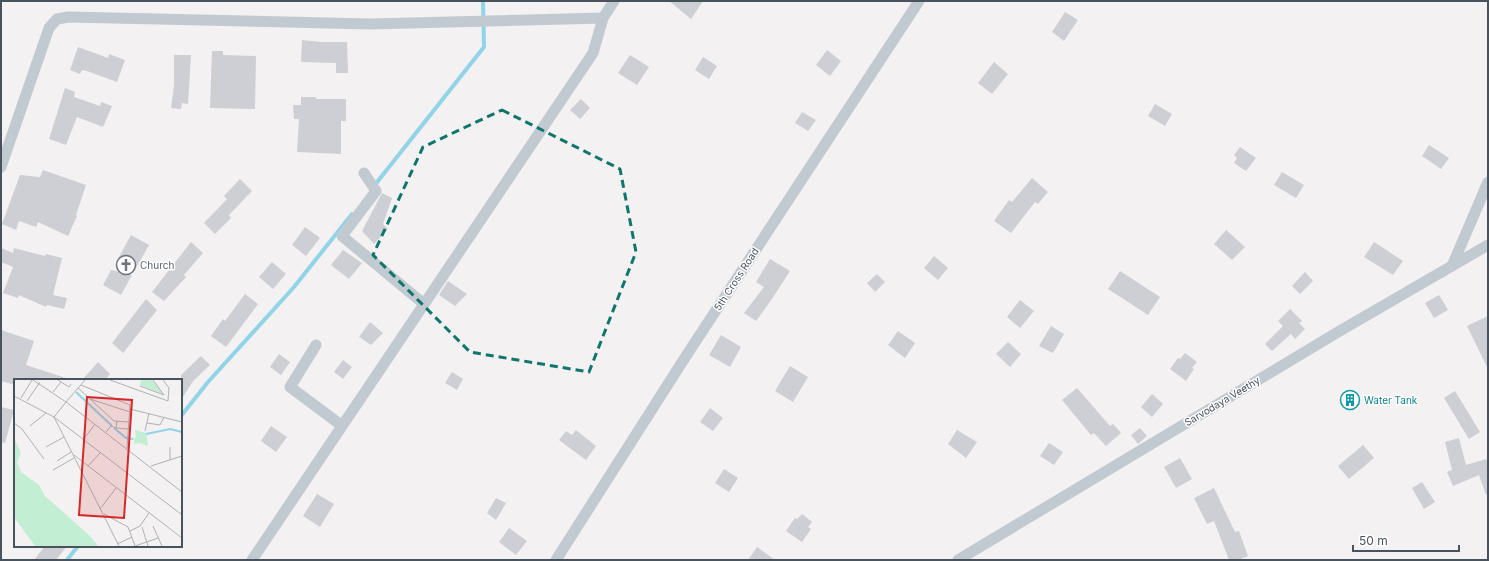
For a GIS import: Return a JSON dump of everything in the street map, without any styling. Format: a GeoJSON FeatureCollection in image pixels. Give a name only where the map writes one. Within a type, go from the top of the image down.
{"type":"FeatureCollection","features":[{"type":"Feature","properties":{"kind":"street"},"geometry":{"type":"LineString","coordinates":[[252,560],[593,53],[603,18],[614,1]]}},
{"type":"Feature","properties":{"kind":"street","name":"5th Cross Road"},"geometry":{"type":"LineString","coordinates":[[556,560],[686,356],[919,1]]}},
{"type":"Feature","properties":{"kind":"street"},"geometry":{"type":"LineString","coordinates":[[1,167],[49,28],[57,19],[69,17],[370,24],[603,18]]}},
{"type":"Feature","properties":{"kind":"street"},"geometry":{"type":"LineString","coordinates":[[364,172],[376,191],[342,236],[424,304]]}},
{"type":"Feature","properties":{"kind":"street"},"geometry":{"type":"LineString","coordinates":[[1452,266],[1488,182]]}},
{"type":"Feature","properties":{"kind":"street","name":"Sarvodaya Veethy"},"geometry":{"type":"LineString","coordinates":[[958,560],[1331,336],[1488,245]]}},
{"type":"Feature","properties":{"kind":"street"},"geometry":{"type":"LineString","coordinates":[[316,345],[290,387],[342,425]]}},
{"type":"Feature","properties":{"kind":"highlighted area"},"geometry":{"type":"Polygon","coordinates":[[[502,110],[620,169],[636,252],[589,372],[470,352],[373,255],[423,147],[502,110]]]}},
{"type":"Feature","properties":{"kind":"building"},"geometry":{"type":"Polygon","coordinates":[[[669,1],[703,1],[691,19],[669,1]]]}},
{"type":"Feature","properties":{"kind":"building"},"geometry":{"type":"Polygon","coordinates":[[[1065,12],[1078,20],[1064,41],[1052,32],[1065,12]]]}},
{"type":"Feature","properties":{"kind":"building"},"geometry":{"type":"Polygon","coordinates":[[[302,40],[347,42],[348,73],[336,73],[336,63],[301,62],[302,40]]]}},
{"type":"Feature","properties":{"kind":"building"},"geometry":{"type":"Polygon","coordinates":[[[78,47],[108,58],[109,54],[125,60],[117,82],[87,71],[82,70],[80,74],[70,70],[78,47]]]}},
{"type":"Feature","properties":{"kind":"building"},"geometry":{"type":"Polygon","coordinates":[[[827,50],[841,61],[830,76],[816,65],[827,50]]]}},
{"type":"Feature","properties":{"kind":"building"},"geometry":{"type":"Polygon","coordinates":[[[212,51],[223,51],[223,55],[256,56],[255,109],[210,108],[212,51]]]}},
{"type":"Feature","properties":{"kind":"building"},"geometry":{"type":"Polygon","coordinates":[[[174,55],[191,55],[188,104],[182,103],[181,109],[171,108],[174,85],[174,55]]]}},
{"type":"Feature","properties":{"kind":"building"},"geometry":{"type":"Polygon","coordinates":[[[630,55],[649,67],[637,85],[618,73],[630,55]]]}},
{"type":"Feature","properties":{"kind":"building"},"geometry":{"type":"Polygon","coordinates":[[[703,57],[717,66],[709,79],[695,70],[703,57]]]}},
{"type":"Feature","properties":{"kind":"building"},"geometry":{"type":"Polygon","coordinates":[[[994,62],[1008,74],[992,94],[978,83],[994,62]]]}},
{"type":"Feature","properties":{"kind":"building"},"geometry":{"type":"Polygon","coordinates":[[[65,88],[75,92],[74,97],[100,106],[101,102],[112,106],[103,127],[77,117],[66,145],[49,139],[65,88]]]}},
{"type":"Feature","properties":{"kind":"building"},"geometry":{"type":"Polygon","coordinates":[[[301,97],[316,97],[316,99],[346,99],[346,121],[341,121],[341,154],[297,152],[299,119],[294,119],[293,105],[301,105],[301,97]]]}},
{"type":"Feature","properties":{"kind":"building"},"geometry":{"type":"Polygon","coordinates":[[[581,99],[590,108],[580,119],[570,110],[581,99]]]}},
{"type":"Feature","properties":{"kind":"building"},"geometry":{"type":"Polygon","coordinates":[[[1155,104],[1172,114],[1165,126],[1148,116],[1155,104]]]}},
{"type":"Feature","properties":{"kind":"building"},"geometry":{"type":"Polygon","coordinates":[[[802,112],[816,120],[808,131],[795,123],[802,112]]]}},
{"type":"Feature","properties":{"kind":"building"},"geometry":{"type":"Polygon","coordinates":[[[1429,145],[1449,158],[1441,169],[1422,156],[1429,145]]]}},
{"type":"Feature","properties":{"kind":"building"},"geometry":{"type":"Polygon","coordinates":[[[1240,147],[1256,158],[1246,171],[1234,163],[1237,158],[1234,155],[1240,147]]]}},
{"type":"Feature","properties":{"kind":"building"},"geometry":{"type":"Polygon","coordinates":[[[43,170],[86,185],[76,215],[77,216],[68,236],[38,222],[36,227],[19,221],[16,230],[2,224],[20,175],[40,177],[43,170]]]}},
{"type":"Feature","properties":{"kind":"building"},"geometry":{"type":"Polygon","coordinates":[[[1282,172],[1304,185],[1296,198],[1274,185],[1282,172]]]}},
{"type":"Feature","properties":{"kind":"building"},"geometry":{"type":"Polygon","coordinates":[[[1032,178],[1048,192],[1038,204],[1035,202],[1011,233],[994,221],[1009,200],[1012,202],[1032,178]]]}},
{"type":"Feature","properties":{"kind":"building"},"geometry":{"type":"Polygon","coordinates":[[[240,179],[252,191],[229,215],[231,218],[215,234],[204,223],[227,199],[224,196],[240,179]]]}},
{"type":"Feature","properties":{"kind":"building"},"geometry":{"type":"Polygon","coordinates":[[[382,193],[392,198],[383,224],[388,229],[374,244],[362,231],[382,193]]]}},
{"type":"Feature","properties":{"kind":"building"},"geometry":{"type":"Polygon","coordinates":[[[305,227],[320,238],[306,256],[292,245],[305,227]]]}},
{"type":"Feature","properties":{"kind":"building"},"geometry":{"type":"Polygon","coordinates":[[[1226,230],[1245,247],[1232,260],[1214,244],[1226,230]]]}},
{"type":"Feature","properties":{"kind":"building"},"geometry":{"type":"Polygon","coordinates":[[[131,235],[149,245],[136,268],[118,259],[131,235]]]}},
{"type":"Feature","properties":{"kind":"building"},"geometry":{"type":"Polygon","coordinates":[[[191,242],[203,253],[184,275],[186,277],[164,301],[152,292],[191,242]]]}},
{"type":"Feature","properties":{"kind":"building"},"geometry":{"type":"Polygon","coordinates":[[[1374,242],[1403,261],[1393,275],[1364,257],[1374,242]]]}},
{"type":"Feature","properties":{"kind":"building"},"geometry":{"type":"Polygon","coordinates":[[[1,248],[13,253],[14,248],[45,256],[46,254],[62,258],[53,295],[67,298],[64,309],[47,305],[46,307],[19,295],[18,298],[3,293],[13,267],[1,262],[1,248]]]}},
{"type":"Feature","properties":{"kind":"building"},"geometry":{"type":"Polygon","coordinates":[[[343,250],[362,263],[349,279],[331,265],[343,250]]]}},
{"type":"Feature","properties":{"kind":"building"},"geometry":{"type":"Polygon","coordinates":[[[934,256],[948,268],[938,280],[924,268],[934,256]]]}},
{"type":"Feature","properties":{"kind":"building"},"geometry":{"type":"Polygon","coordinates":[[[770,259],[790,271],[756,321],[744,313],[764,287],[756,282],[770,259]]]}},
{"type":"Feature","properties":{"kind":"building"},"geometry":{"type":"Polygon","coordinates":[[[272,262],[286,274],[273,289],[259,277],[272,262]]]}},
{"type":"Feature","properties":{"kind":"building"},"geometry":{"type":"Polygon","coordinates":[[[111,270],[132,275],[121,295],[103,285],[111,270]]]}},
{"type":"Feature","properties":{"kind":"building"},"geometry":{"type":"Polygon","coordinates":[[[1120,271],[1160,297],[1148,315],[1108,289],[1120,271]]]}},
{"type":"Feature","properties":{"kind":"building"},"geometry":{"type":"Polygon","coordinates":[[[1305,272],[1313,281],[1300,294],[1292,286],[1305,272]]]}},
{"type":"Feature","properties":{"kind":"building"},"geometry":{"type":"Polygon","coordinates":[[[877,274],[885,282],[875,292],[867,283],[877,274]]]}},
{"type":"Feature","properties":{"kind":"building"},"geometry":{"type":"Polygon","coordinates":[[[448,281],[467,294],[455,306],[439,295],[448,281]]]}},
{"type":"Feature","properties":{"kind":"building"},"geometry":{"type":"Polygon","coordinates":[[[245,294],[258,304],[226,347],[211,336],[223,319],[225,321],[245,294]]]}},
{"type":"Feature","properties":{"kind":"building"},"geometry":{"type":"Polygon","coordinates":[[[1439,295],[1448,310],[1434,318],[1425,303],[1439,295]]]}},
{"type":"Feature","properties":{"kind":"building"},"geometry":{"type":"Polygon","coordinates":[[[146,299],[157,310],[123,353],[112,343],[146,299]]]}},
{"type":"Feature","properties":{"kind":"building"},"geometry":{"type":"Polygon","coordinates":[[[1020,300],[1034,311],[1020,328],[1007,317],[1020,300]]]}},
{"type":"Feature","properties":{"kind":"building"},"geometry":{"type":"Polygon","coordinates":[[[1290,309],[1302,321],[1299,323],[1305,329],[1295,339],[1291,334],[1272,351],[1265,344],[1283,326],[1278,321],[1290,309]]]}},
{"type":"Feature","properties":{"kind":"building"},"geometry":{"type":"Polygon","coordinates":[[[1488,316],[1488,369],[1467,326],[1488,316]]]}},
{"type":"Feature","properties":{"kind":"building"},"geometry":{"type":"Polygon","coordinates":[[[370,322],[383,333],[371,345],[359,337],[370,322]]]}},
{"type":"Feature","properties":{"kind":"building"},"geometry":{"type":"Polygon","coordinates":[[[1051,326],[1064,334],[1053,353],[1039,346],[1051,326]]]}},
{"type":"Feature","properties":{"kind":"building"},"geometry":{"type":"Polygon","coordinates":[[[1,330],[34,341],[26,365],[66,378],[14,379],[14,385],[1,381],[1,330]]]}},
{"type":"Feature","properties":{"kind":"building"},"geometry":{"type":"Polygon","coordinates":[[[898,331],[915,343],[905,358],[888,345],[898,331]]]}},
{"type":"Feature","properties":{"kind":"building"},"geometry":{"type":"Polygon","coordinates":[[[721,335],[741,347],[730,367],[709,355],[721,335]]]}},
{"type":"Feature","properties":{"kind":"building"},"geometry":{"type":"Polygon","coordinates":[[[1008,342],[1021,354],[1010,367],[996,354],[1008,342]]]}},
{"type":"Feature","properties":{"kind":"building"},"geometry":{"type":"Polygon","coordinates":[[[1185,353],[1197,362],[1192,368],[1194,369],[1186,381],[1170,369],[1178,358],[1180,359],[1185,353]]]}},
{"type":"Feature","properties":{"kind":"building"},"geometry":{"type":"Polygon","coordinates":[[[279,354],[290,362],[281,375],[270,367],[279,354]]]}},
{"type":"Feature","properties":{"kind":"building"},"geometry":{"type":"Polygon","coordinates":[[[201,356],[210,365],[193,381],[182,398],[181,375],[201,356]]]}},
{"type":"Feature","properties":{"kind":"building"},"geometry":{"type":"Polygon","coordinates":[[[343,360],[352,367],[343,379],[334,372],[343,360]]]}},
{"type":"Feature","properties":{"kind":"building"},"geometry":{"type":"Polygon","coordinates":[[[98,362],[110,374],[106,379],[83,379],[98,362]]]}},
{"type":"Feature","properties":{"kind":"building"},"geometry":{"type":"Polygon","coordinates":[[[790,366],[808,377],[793,402],[775,391],[790,366]]]}},
{"type":"Feature","properties":{"kind":"building"},"geometry":{"type":"Polygon","coordinates":[[[452,372],[463,379],[457,390],[445,383],[452,372]]]}},
{"type":"Feature","properties":{"kind":"building"},"geometry":{"type":"Polygon","coordinates":[[[1077,388],[1110,426],[1113,424],[1121,433],[1106,446],[1094,433],[1091,435],[1062,400],[1077,388]]]}},
{"type":"Feature","properties":{"kind":"building","name":"Water Tank"},"geometry":{"type":"Polygon","coordinates":[[[1352,391],[1358,402],[1348,408],[1341,398],[1352,391]]]}},
{"type":"Feature","properties":{"kind":"building"},"geometry":{"type":"Polygon","coordinates":[[[1455,391],[1480,432],[1469,439],[1444,398],[1455,391]]]}},
{"type":"Feature","properties":{"kind":"building"},"geometry":{"type":"Polygon","coordinates":[[[1152,394],[1163,404],[1152,417],[1141,407],[1152,394]]]}},
{"type":"Feature","properties":{"kind":"building"},"geometry":{"type":"Polygon","coordinates":[[[1,407],[14,410],[5,443],[1,442],[1,407]]]}},
{"type":"Feature","properties":{"kind":"building"},"geometry":{"type":"Polygon","coordinates":[[[710,408],[723,418],[713,431],[700,422],[710,408]]]}},
{"type":"Feature","properties":{"kind":"building"},"geometry":{"type":"Polygon","coordinates":[[[271,426],[287,437],[276,452],[261,441],[271,426]]]}},
{"type":"Feature","properties":{"kind":"building"},"geometry":{"type":"Polygon","coordinates":[[[1140,428],[1147,436],[1138,444],[1131,435],[1140,428]]]}},
{"type":"Feature","properties":{"kind":"building"},"geometry":{"type":"Polygon","coordinates":[[[576,430],[596,446],[586,460],[559,440],[566,431],[572,435],[576,430]]]}},
{"type":"Feature","properties":{"kind":"building"},"geometry":{"type":"Polygon","coordinates":[[[957,430],[977,442],[966,458],[948,444],[957,430]]]}},
{"type":"Feature","properties":{"kind":"building"},"geometry":{"type":"Polygon","coordinates":[[[1459,438],[1466,465],[1486,459],[1488,464],[1488,494],[1486,495],[1479,475],[1453,486],[1447,472],[1452,470],[1445,442],[1459,438]]]}},
{"type":"Feature","properties":{"kind":"building"},"geometry":{"type":"Polygon","coordinates":[[[1049,443],[1063,452],[1054,465],[1040,456],[1049,443]]]}},
{"type":"Feature","properties":{"kind":"building"},"geometry":{"type":"Polygon","coordinates":[[[1363,445],[1374,458],[1349,479],[1338,466],[1363,445]]]}},
{"type":"Feature","properties":{"kind":"building"},"geometry":{"type":"Polygon","coordinates":[[[1180,458],[1192,479],[1176,488],[1164,467],[1180,458]]]}},
{"type":"Feature","properties":{"kind":"building"},"geometry":{"type":"Polygon","coordinates":[[[724,469],[738,478],[729,492],[715,483],[724,469]]]}},
{"type":"Feature","properties":{"kind":"building"},"geometry":{"type":"Polygon","coordinates":[[[1422,482],[1435,502],[1424,509],[1412,488],[1422,482]]]}},
{"type":"Feature","properties":{"kind":"building"},"geometry":{"type":"Polygon","coordinates":[[[1214,488],[1235,532],[1239,531],[1248,556],[1238,560],[1229,560],[1214,521],[1207,524],[1194,498],[1214,488]]]}},
{"type":"Feature","properties":{"kind":"building"},"geometry":{"type":"Polygon","coordinates":[[[317,494],[334,504],[320,527],[303,516],[317,494]]]}},
{"type":"Feature","properties":{"kind":"building"},"geometry":{"type":"Polygon","coordinates":[[[496,498],[506,503],[496,520],[487,513],[496,498]]]}},
{"type":"Feature","properties":{"kind":"building"},"geometry":{"type":"Polygon","coordinates":[[[802,514],[812,522],[808,527],[811,529],[802,542],[786,531],[795,518],[797,519],[802,514]]]}},
{"type":"Feature","properties":{"kind":"building"},"geometry":{"type":"Polygon","coordinates":[[[509,528],[527,541],[516,555],[499,542],[509,528]]]}},
{"type":"Feature","properties":{"kind":"building"},"geometry":{"type":"Polygon","coordinates":[[[44,547],[66,547],[56,560],[34,560],[44,547]]]}},
{"type":"Feature","properties":{"kind":"building"},"geometry":{"type":"Polygon","coordinates":[[[757,547],[775,560],[748,560],[757,547]]]}},
{"type":"Feature","properties":{"kind":"waterway"},"geometry":{"type":"LineString","coordinates":[[374,186],[484,47],[483,1]]}},
{"type":"Feature","properties":{"kind":"waterway"},"geometry":{"type":"LineString","coordinates":[[182,415],[208,382],[294,287],[352,214]]}},
{"type":"Feature","properties":{"kind":"waterway"},"geometry":{"type":"LineString","coordinates":[[67,560],[77,547]]}},
{"type":"Feature","properties":{"kind":"place","name":"Church"},"geometry":{"type":"Point","coordinates":[126,265]}},
{"type":"Feature","properties":{"kind":"place","name":"Water Tank"},"geometry":{"type":"Point","coordinates":[1350,400]}}]}
